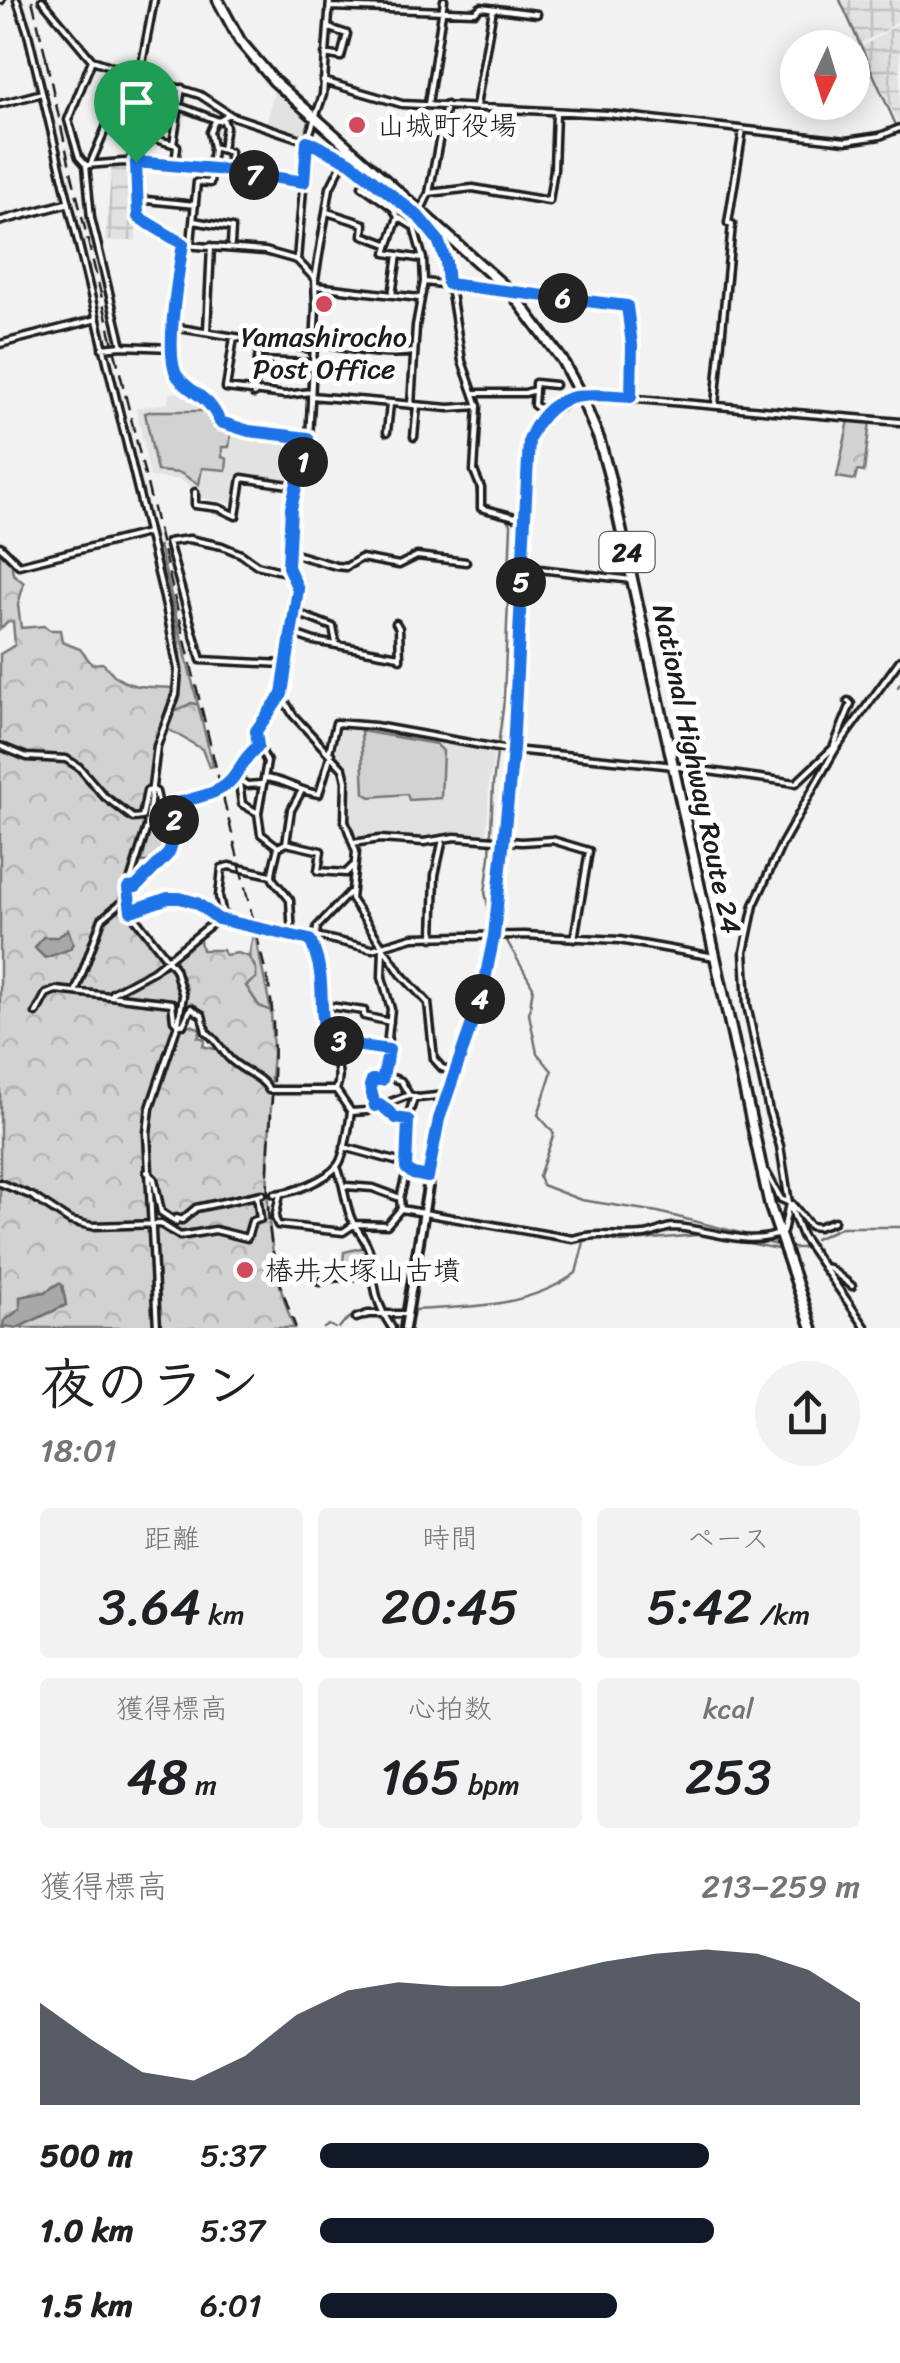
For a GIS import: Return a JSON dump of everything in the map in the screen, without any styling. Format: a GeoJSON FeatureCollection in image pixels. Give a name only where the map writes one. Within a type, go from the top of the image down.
{"type":"FeatureCollection","features":[{"type":"Feature","properties":{"kind":"highway","name":"National Highway Route 24"},"geometry":{"type":"LineString","coordinates":[[218,0],[255,62],[400,199],[421,210],[512,293],[562,360],[580,394],[606,466],[762,1169],[780,1238],[812,1328]]}},
{"type":"Feature","properties":{"kind":"main road"},"geometry":{"type":"LineString","coordinates":[[405,1328],[428,1177],[446,1095],[482,994],[494,936],[513,750],[529,440],[546,413],[580,394]]}},
{"type":"Feature","properties":{"kind":"street"},"geometry":{"type":"LineString","coordinates":[[16,0],[170,623],[178,677],[176,695],[157,746],[145,837],[128,888],[131,911],[182,984],[178,1024],[150,1108],[146,1133],[158,1328]]}},
{"type":"Feature","properties":{"kind":"street"},"geometry":{"type":"LineString","coordinates":[[42,0],[92,60],[200,95],[226,117],[307,141],[345,160],[400,199],[435,233],[446,262],[462,361],[476,393],[474,472],[481,488],[482,508],[524,520]]}},
{"type":"Feature","properties":{"kind":"street"},"geometry":{"type":"LineString","coordinates":[[139,75],[154,0]]}},
{"type":"Feature","properties":{"kind":"street"},"geometry":{"type":"LineString","coordinates":[[297,260],[307,141],[323,95],[330,0]]}},
{"type":"Feature","properties":{"kind":"street"},"geometry":{"type":"LineString","coordinates":[[354,10],[355,0]]}},
{"type":"Feature","properties":{"kind":"street"},"geometry":{"type":"LineString","coordinates":[[428,104],[444,0]]}},
{"type":"Feature","properties":{"kind":"street"},"geometry":{"type":"LineString","coordinates":[[460,11],[462,0]]}},
{"type":"Feature","properties":{"kind":"street"},"geometry":{"type":"LineString","coordinates":[[330,8],[474,12],[481,7],[538,14]]}},
{"type":"Feature","properties":{"kind":"street"},"geometry":{"type":"LineString","coordinates":[[476,106],[494,9]]}},
{"type":"Feature","properties":{"kind":"street"},"geometry":{"type":"LineString","coordinates":[[325,54],[340,58],[348,34],[329,28]]}},
{"type":"Feature","properties":{"kind":"street"},"geometry":{"type":"LineString","coordinates":[[92,60],[68,120],[79,157],[88,165],[134,162],[304,182]]}},
{"type":"Feature","properties":{"kind":"street"},"geometry":{"type":"LineString","coordinates":[[118,68],[112,84],[118,102],[88,165],[91,218],[122,346]]}},
{"type":"Feature","properties":{"kind":"street"},"geometry":{"type":"LineString","coordinates":[[155,80],[136,134],[138,217],[183,244],[265,250],[297,260],[314,279]]}},
{"type":"Feature","properties":{"kind":"street"},"geometry":{"type":"LineString","coordinates":[[323,81],[388,101],[608,114],[846,141],[880,136],[899,128]]}},
{"type":"Feature","properties":{"kind":"street"},"geometry":{"type":"LineString","coordinates":[[173,144],[182,88]]}},
{"type":"Feature","properties":{"kind":"street"},"geometry":{"type":"LineString","coordinates":[[0,104],[42,93]]}},
{"type":"Feature","properties":{"kind":"street"},"geometry":{"type":"LineString","coordinates":[[421,210],[429,192],[446,105]]}},
{"type":"Feature","properties":{"kind":"street"},"geometry":{"type":"LineString","coordinates":[[179,106],[215,120],[226,117]]}},
{"type":"Feature","properties":{"kind":"street"},"geometry":{"type":"LineString","coordinates":[[429,192],[473,188],[549,201],[556,113]]}},
{"type":"Feature","properties":{"kind":"street"},"geometry":{"type":"LineString","coordinates":[[222,149],[226,117]]}},
{"type":"Feature","properties":{"kind":"street"},"geometry":{"type":"LineString","coordinates":[[190,245],[198,182],[210,184],[213,148],[209,138],[215,120]]}},
{"type":"Feature","properties":{"kind":"street"},"geometry":{"type":"LineString","coordinates":[[715,405],[732,224],[728,223],[743,129]]}},
{"type":"Feature","properties":{"kind":"street"},"geometry":{"type":"LineString","coordinates":[[136,134],[177,146],[174,166]]}},
{"type":"Feature","properties":{"kind":"street"},"geometry":{"type":"LineString","coordinates":[[213,148],[230,152],[226,170]]}},
{"type":"Feature","properties":{"kind":"street"},"geometry":{"type":"LineString","coordinates":[[278,847],[261,834],[258,813],[266,762],[256,731],[282,694],[298,589],[289,573],[288,552],[296,486],[308,438],[314,279],[330,188],[345,160]]}},
{"type":"Feature","properties":{"kind":"street"},"geometry":{"type":"LineString","coordinates":[[362,186],[414,227],[422,259],[424,282],[414,352],[414,436]]}},
{"type":"Feature","properties":{"kind":"street"},"geometry":{"type":"LineString","coordinates":[[136,199],[196,205]]}},
{"type":"Feature","properties":{"kind":"street"},"geometry":{"type":"LineString","coordinates":[[393,208],[400,199]]}},
{"type":"Feature","properties":{"kind":"street"},"geometry":{"type":"LineString","coordinates":[[0,222],[68,204]]}},
{"type":"Feature","properties":{"kind":"street"},"geometry":{"type":"LineString","coordinates":[[327,212],[364,224],[363,235],[387,244]]}},
{"type":"Feature","properties":{"kind":"street"},"geometry":{"type":"LineString","coordinates":[[398,218],[386,252],[422,259]]}},
{"type":"Feature","properties":{"kind":"street"},"geometry":{"type":"LineString","coordinates":[[194,222],[232,228],[230,246]]}},
{"type":"Feature","properties":{"kind":"street"},"geometry":{"type":"LineString","coordinates":[[183,244],[172,348],[177,375],[212,406],[220,422],[249,431],[308,438]]}},
{"type":"Feature","properties":{"kind":"street"},"geometry":{"type":"LineString","coordinates":[[207,332],[212,246]]}},
{"type":"Feature","properties":{"kind":"street"},"geometry":{"type":"LineString","coordinates":[[392,296],[398,255]]}},
{"type":"Feature","properties":{"kind":"street"},"geometry":{"type":"LineString","coordinates":[[424,282],[627,306],[632,345],[631,397]]}},
{"type":"Feature","properties":{"kind":"street"},"geometry":{"type":"LineString","coordinates":[[316,286],[419,298]]}},
{"type":"Feature","properties":{"kind":"street"},"geometry":{"type":"LineString","coordinates":[[0,344],[97,319]]}},
{"type":"Feature","properties":{"kind":"street"},"geometry":{"type":"LineString","coordinates":[[173,327],[260,341],[365,350],[379,355],[414,352]]}},
{"type":"Feature","properties":{"kind":"street"},"geometry":{"type":"LineString","coordinates":[[234,337],[226,388],[254,394],[311,394],[390,404],[478,406]]}},
{"type":"Feature","properties":{"kind":"street"},"geometry":{"type":"LineString","coordinates":[[254,394],[260,341]]}},
{"type":"Feature","properties":{"kind":"street"},"geometry":{"type":"LineString","coordinates":[[102,348],[172,348]]}},
{"type":"Feature","properties":{"kind":"street"},"geometry":{"type":"LineString","coordinates":[[258,361],[312,363]]}},
{"type":"Feature","properties":{"kind":"street"},"geometry":{"type":"LineString","coordinates":[[546,413],[534,406],[535,383],[556,386]]}},
{"type":"Feature","properties":{"kind":"street"},"geometry":{"type":"LineString","coordinates":[[476,393],[534,390]]}},
{"type":"Feature","properties":{"kind":"street"},"geometry":{"type":"LineString","coordinates":[[580,394],[900,422]]}},
{"type":"Feature","properties":{"kind":"street"},"geometry":{"type":"LineString","coordinates":[[387,432],[390,404]]}},
{"type":"Feature","properties":{"kind":"street"},"geometry":{"type":"LineString","coordinates":[[195,492],[195,505],[219,508],[236,516],[242,478],[296,486]]}},
{"type":"Feature","properties":{"kind":"street"},"geometry":{"type":"LineString","coordinates":[[0,546],[19,566],[147,533]]}},
{"type":"Feature","properties":{"kind":"street"},"geometry":{"type":"LineString","coordinates":[[284,664],[201,660],[168,542],[189,539],[222,546],[257,565],[289,573]]}},
{"type":"Feature","properties":{"kind":"street"},"geometry":{"type":"LineString","coordinates":[[288,552],[346,567],[360,558],[400,565],[418,556],[466,562]]}},
{"type":"Feature","properties":{"kind":"street"},"geometry":{"type":"LineString","coordinates":[[522,567],[632,580]]}},
{"type":"Feature","properties":{"kind":"street"},"geometry":{"type":"LineString","coordinates":[[294,612],[333,627],[336,643]]}},
{"type":"Feature","properties":{"kind":"street"},"geometry":{"type":"LineString","coordinates":[[290,633],[400,658],[396,624]]}},
{"type":"Feature","properties":{"kind":"street"},"geometry":{"type":"LineString","coordinates":[[239,782],[252,786],[277,779],[300,792],[319,794],[336,723],[513,750],[796,782],[834,749],[900,660]]}},
{"type":"Feature","properties":{"kind":"street"},"geometry":{"type":"LineString","coordinates":[[282,694],[293,715],[330,753],[346,776],[345,821],[353,842],[354,866],[349,893],[317,927],[316,936]]}},
{"type":"Feature","properties":{"kind":"street"},"geometry":{"type":"LineString","coordinates":[[848,701],[851,704],[834,749],[768,872],[749,919],[744,952],[747,1005],[780,1146],[789,1204],[802,1236],[866,1328]]}},
{"type":"Feature","properties":{"kind":"street"},"geometry":{"type":"LineString","coordinates":[[0,746],[26,757],[60,757],[72,762],[104,796],[133,818],[142,817],[148,792],[153,790]]}},
{"type":"Feature","properties":{"kind":"street"},"geometry":{"type":"LineString","coordinates":[[153,790],[159,806],[214,792],[234,776],[244,757],[258,746]]}},
{"type":"Feature","properties":{"kind":"street"},"geometry":{"type":"LineString","coordinates":[[234,776],[239,782],[242,804],[258,813]]}},
{"type":"Feature","properties":{"kind":"street"},"geometry":{"type":"LineString","coordinates":[[286,843],[290,810],[300,792]]}},
{"type":"Feature","properties":{"kind":"street"},"geometry":{"type":"LineString","coordinates":[[128,888],[136,887],[169,853],[176,830],[174,804]]}},
{"type":"Feature","properties":{"kind":"street"},"geometry":{"type":"LineString","coordinates":[[433,938],[435,875],[443,839]]}},
{"type":"Feature","properties":{"kind":"street"},"geometry":{"type":"LineString","coordinates":[[353,842],[552,840],[589,850],[574,939]]}},
{"type":"Feature","properties":{"kind":"street"},"geometry":{"type":"LineString","coordinates":[[292,937],[290,900],[271,875],[278,847],[286,843],[322,851],[318,872],[346,873],[354,866]]}},
{"type":"Feature","properties":{"kind":"street"},"geometry":{"type":"LineString","coordinates":[[221,920],[222,868],[271,875]]}},
{"type":"Feature","properties":{"kind":"street"},"geometry":{"type":"LineString","coordinates":[[349,893],[400,974],[428,1003],[434,1058],[442,1068],[453,1072]]}},
{"type":"Feature","properties":{"kind":"street"},"geometry":{"type":"LineString","coordinates":[[76,990],[102,920],[128,897]]}},
{"type":"Feature","properties":{"kind":"street"},"geometry":{"type":"LineString","coordinates":[[131,911],[173,898],[193,901],[221,920],[292,937],[310,940],[316,936],[372,948],[406,938],[494,936],[619,940],[715,957]]}},
{"type":"Feature","properties":{"kind":"street"},"geometry":{"type":"LineString","coordinates":[[106,994],[118,992],[145,976],[221,920]]}},
{"type":"Feature","properties":{"kind":"street"},"geometry":{"type":"LineString","coordinates":[[310,940],[322,970],[321,1018],[339,1070],[336,1090],[351,1112],[337,1167],[324,1177],[277,1194],[278,1225],[342,1232],[355,1224],[387,1225],[401,1209],[411,1096],[401,1081],[384,1075]]}},
{"type":"Feature","properties":{"kind":"street"},"geometry":{"type":"LineString","coordinates":[[383,947],[382,977],[389,994],[389,1050],[382,1080],[372,1080],[370,1086],[378,1105],[396,1118],[408,1120]]}},
{"type":"Feature","properties":{"kind":"street"},"geometry":{"type":"LineString","coordinates":[[36,1012],[46,994],[76,990],[172,1003],[178,1024]]}},
{"type":"Feature","properties":{"kind":"street"},"geometry":{"type":"LineString","coordinates":[[322,1005],[364,1011],[364,1016],[390,1022]]}},
{"type":"Feature","properties":{"kind":"street"},"geometry":{"type":"LineString","coordinates":[[178,1024],[183,1024],[191,1008],[200,1011],[206,1032],[230,1060],[264,1080],[269,1090],[336,1090]]}},
{"type":"Feature","properties":{"kind":"street"},"geometry":{"type":"LineString","coordinates":[[327,1041],[389,1050]]}},
{"type":"Feature","properties":{"kind":"street"},"geometry":{"type":"LineString","coordinates":[[351,1112],[411,1096],[446,1095]]}},
{"type":"Feature","properties":{"kind":"street"},"geometry":{"type":"LineString","coordinates":[[344,1148],[428,1177]]}},
{"type":"Feature","properties":{"kind":"street"},"geometry":{"type":"LineString","coordinates":[[337,1167],[346,1186],[349,1212],[370,1251],[370,1275],[382,1312],[392,1328]]}},
{"type":"Feature","properties":{"kind":"street"},"geometry":{"type":"LineString","coordinates":[[762,1169],[769,1174],[781,1199],[810,1226],[834,1221]]}},
{"type":"Feature","properties":{"kind":"street"},"geometry":{"type":"LineString","coordinates":[[0,1182],[70,1220],[101,1227],[128,1222],[161,1224],[180,1236],[215,1230],[246,1238],[252,1221],[261,1216],[260,1194],[196,1208],[182,1220],[176,1218],[176,1222],[160,1212],[154,1179],[147,1172]]}},
{"type":"Feature","properties":{"kind":"street"},"geometry":{"type":"LineString","coordinates":[[346,1186],[372,1188],[400,1198]]}},
{"type":"Feature","properties":{"kind":"street"},"geometry":{"type":"LineString","coordinates":[[401,1209],[573,1239],[591,1233],[650,1235],[669,1227],[706,1230],[750,1241],[760,1236],[780,1238],[789,1204]]}},
{"type":"Feature","properties":{"kind":"street"},"geometry":{"type":"LineString","coordinates":[[823,1267],[852,1286]]}},
{"type":"Feature","properties":{"kind":"street"},"geometry":{"type":"LineString","coordinates":[[320,1282],[370,1275]]}},
{"type":"Feature","properties":{"kind":"street"},"geometry":{"type":"LineString","coordinates":[[356,1318],[382,1312],[408,1314]]}},
{"type":"Feature","properties":{"kind":"shaded area"},"geometry":{"type":"Polygon","coordinates":[[[841,0],[900,0],[900,19],[885,31],[870,38],[870,30],[854,30],[841,0]]]}},
{"type":"Feature","properties":{"kind":"shaded area"},"geometry":{"type":"Polygon","coordinates":[[[900,23],[899,125],[870,64],[870,42],[900,23]]]}},
{"type":"Feature","properties":{"kind":"shaded area"},"geometry":{"type":"Polygon","coordinates":[[[274,90],[308,122],[304,136],[266,126],[274,90]]]}},
{"type":"Feature","properties":{"kind":"shaded area"},"geometry":{"type":"Polygon","coordinates":[[[112,165],[136,165],[136,241],[105,241],[112,165]]]}},
{"type":"Feature","properties":{"kind":"shaded area"},"geometry":{"type":"Polygon","coordinates":[[[169,393],[196,393],[222,425],[305,440],[293,484],[241,476],[236,504],[199,497],[196,489],[180,480],[150,477],[136,408],[168,403],[169,393]]]}},
{"type":"Feature","properties":{"kind":"shaded area"},"geometry":{"type":"Polygon","coordinates":[[[339,728],[495,752],[489,782],[487,836],[454,834],[423,840],[356,840],[349,817],[351,775],[334,752],[339,728]]]}},
{"type":"Feature","properties":{"kind":"shaded area"},"geometry":{"type":"Polygon","coordinates":[[[68,929],[73,943],[70,949],[45,958],[35,948],[43,937],[58,937],[68,929]]]}},
{"type":"Feature","properties":{"kind":"shaded area"},"geometry":{"type":"Polygon","coordinates":[[[59,1283],[66,1305],[17,1328],[3,1326],[20,1309],[20,1297],[45,1292],[59,1283]]]}},
{"type":"Feature","properties":{"kind":"green space"},"geometry":{"type":"Polygon","coordinates":[[[206,411],[216,429],[231,433],[229,447],[222,447],[226,470],[202,468],[199,484],[180,473],[157,471],[145,413],[206,411]]]}},
{"type":"Feature","properties":{"kind":"green space"},"geometry":{"type":"Polygon","coordinates":[[[849,420],[870,421],[864,472],[857,471],[855,480],[837,477],[849,420]]]}},
{"type":"Feature","properties":{"kind":"green space"},"geometry":{"type":"Polygon","coordinates":[[[159,546],[198,705],[191,703],[173,713],[179,693],[180,651],[156,547],[159,546]]]}},
{"type":"Feature","properties":{"kind":"green space"},"geometry":{"type":"Polygon","coordinates":[[[0,549],[11,559],[13,574],[24,583],[18,605],[21,628],[44,626],[60,630],[62,642],[80,649],[92,664],[102,663],[120,680],[173,688],[154,745],[148,809],[124,892],[132,922],[172,971],[180,997],[149,1098],[143,1133],[154,1328],[17,1328],[66,1305],[59,1283],[45,1292],[20,1297],[21,1309],[4,1321],[5,1328],[0,1328],[0,654],[15,645],[13,622],[8,621],[0,629],[0,549]]]}},
{"type":"Feature","properties":{"kind":"green space"},"geometry":{"type":"Polygon","coordinates":[[[192,703],[198,705],[213,766],[209,767],[202,749],[166,728],[173,713],[192,703]]]}},
{"type":"Feature","properties":{"kind":"green space"},"geometry":{"type":"Polygon","coordinates":[[[361,731],[436,744],[443,751],[441,798],[409,800],[407,794],[370,797],[364,793],[361,731]]]}},
{"type":"Feature","properties":{"kind":"green space"},"geometry":{"type":"Polygon","coordinates":[[[155,807],[172,807],[172,836],[162,857],[142,862],[155,807]]]}},
{"type":"Feature","properties":{"kind":"green space"},"geometry":{"type":"Polygon","coordinates":[[[254,930],[271,1011],[259,1006],[246,986],[256,978],[249,957],[254,930]]]}},
{"type":"Feature","properties":{"kind":"green space"},"geometry":{"type":"Polygon","coordinates":[[[199,936],[202,950],[223,950],[225,955],[238,953],[249,957],[256,969],[256,978],[246,986],[259,1006],[271,1011],[270,1089],[226,1053],[200,1010],[191,1006],[183,1022],[187,989],[173,954],[199,936]]]}},
{"type":"Feature","properties":{"kind":"green space"},"geometry":{"type":"Polygon","coordinates":[[[186,1023],[201,1029],[198,1037],[205,1039],[203,1046],[214,1049],[217,1044],[229,1061],[264,1081],[272,1092],[268,1211],[276,1268],[294,1328],[161,1328],[150,1134],[180,1028],[186,1023]]]}},
{"type":"Feature","properties":{"kind":"green space"},"geometry":{"type":"Polygon","coordinates":[[[365,1247],[368,1274],[342,1275],[344,1252],[365,1247]]]}},
{"type":"Feature","properties":{"kind":"waterway"},"geometry":{"type":"LineString","coordinates":[[840,0],[900,134]]}},
{"type":"Feature","properties":{"kind":"waterway"},"geometry":{"type":"LineString","coordinates":[[475,479],[479,512],[507,519],[511,524],[504,701],[485,892],[490,916]]}},
{"type":"Feature","properties":{"kind":"waterway"},"geometry":{"type":"LineString","coordinates":[[898,687],[900,683]]}},
{"type":"Feature","properties":{"kind":"waterway"},"geometry":{"type":"LineString","coordinates":[[507,941],[533,987],[529,1014],[537,1053],[552,1071],[538,1115],[554,1133],[539,1176],[542,1185],[581,1200],[658,1212],[752,1236]]}},
{"type":"Feature","properties":{"kind":"waterway"},"geometry":{"type":"LineString","coordinates":[[815,1239],[842,1227],[900,1227]]}},
{"type":"Feature","properties":{"kind":"waterway"},"geometry":{"type":"LineString","coordinates":[[593,1237],[622,1242],[707,1234],[782,1250]]}},
{"type":"Feature","properties":{"kind":"waterway"},"geometry":{"type":"LineString","coordinates":[[411,1310],[497,1304],[538,1293],[576,1273],[585,1238]]}},
{"type":"Feature","properties":{"kind":"waterway"},"geometry":{"type":"LineString","coordinates":[[759,1240],[780,1246]]}},
{"type":"Feature","properties":{"kind":"waterway"},"geometry":{"type":"LineString","coordinates":[[789,1248],[802,1248]]}},
{"type":"Feature","properties":{"kind":"waterway"},"geometry":{"type":"LineString","coordinates":[[339,1328],[359,1314],[401,1311]]}},
{"type":"Feature","properties":{"kind":"waterway"},"geometry":{"type":"LineString","coordinates":[[324,1328],[335,1328]]}},
{"type":"Feature","properties":{"kind":"railway"},"geometry":{"type":"LineString","coordinates":[[32,0],[49,70]]}},
{"type":"Feature","properties":{"kind":"railway"},"geometry":{"type":"LineString","coordinates":[[46,59],[269,986],[274,1046],[269,1224],[279,1277],[296,1328]]}},
{"type":"Feature","properties":{"kind":"place","name":"山城町役場"},"geometry":{"type":"Point","coordinates":[357,125]}},
{"type":"Feature","properties":{"kind":"place","name":"Yamashirocho Post Office"},"geometry":{"type":"Point","coordinates":[324,304]}},
{"type":"Feature","properties":{"kind":"place","name":"椿井大塚山古墳"},"geometry":{"type":"Point","coordinates":[245,1270]}},
{"type":"Feature","properties":{"kind":"route"},"geometry":{"type":"LineString","coordinates":[[307,141],[350,162],[435,233],[446,262],[448,284],[627,306],[632,345],[631,397],[580,394],[546,413],[529,440],[513,750],[494,936],[482,994],[439,1119],[428,1177],[406,1168],[408,1120],[396,1118],[380,1104],[375,1106],[370,1086],[372,1080],[382,1080],[389,1050],[327,1041],[321,1018],[322,970],[310,940],[218,919],[197,903],[180,898],[168,898],[131,911],[128,888],[136,887],[169,853],[176,830],[174,804],[214,792],[232,780],[244,757],[258,746],[256,731],[282,694],[298,589],[287,559],[292,498],[308,438],[249,431],[220,422],[212,406],[177,375],[172,348],[183,244],[136,214],[136,162],[304,182],[307,141]]}}]}
